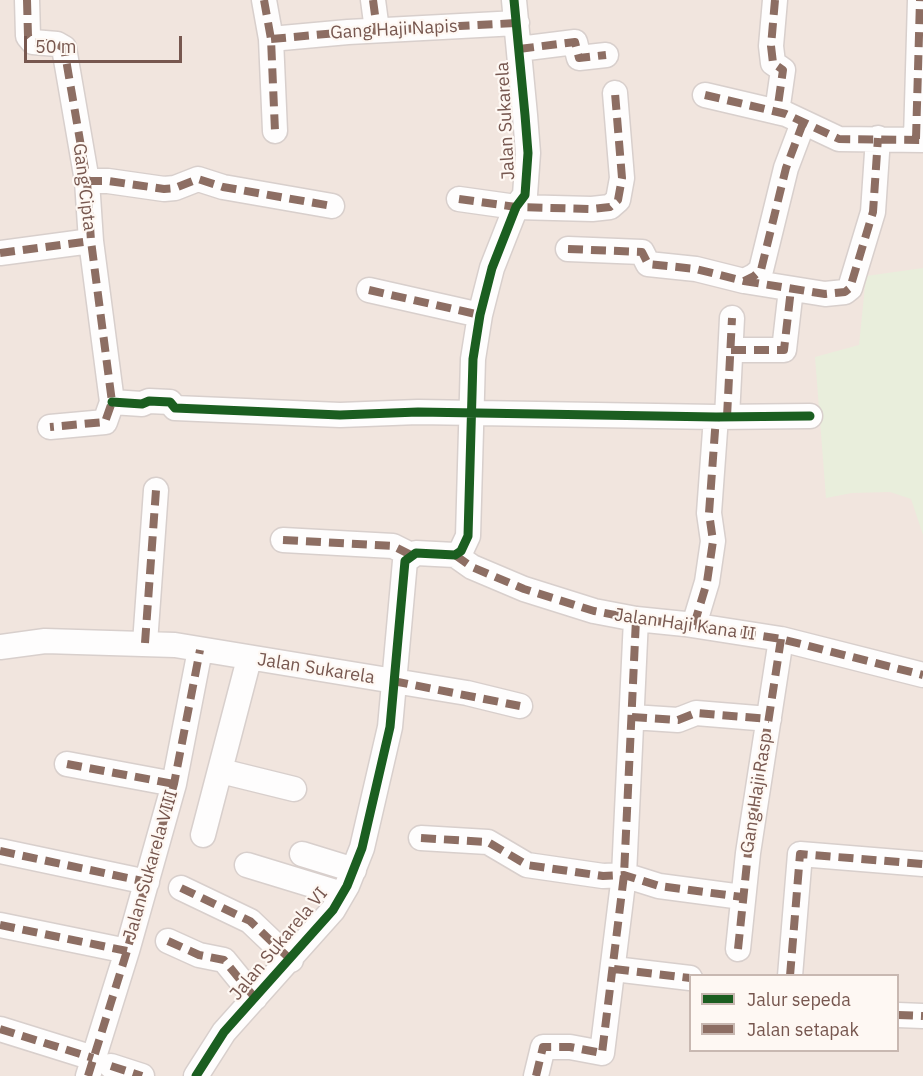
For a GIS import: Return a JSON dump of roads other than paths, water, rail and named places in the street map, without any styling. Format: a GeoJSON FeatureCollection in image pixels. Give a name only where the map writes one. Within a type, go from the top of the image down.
{"type":"FeatureCollection","features":[{"type":"Feature","properties":{"kind":"street","name":"Gang Cipta"},"geometry":{"type":"LineString","coordinates":[[27,0],[28,36],[33,42],[57,44],[64,48],[87,182],[91,241],[112,402]]}},
{"type":"Feature","properties":{"kind":"street"},"geometry":{"type":"LineString","coordinates":[[264,0],[271,39],[275,132]]}},
{"type":"Feature","properties":{"kind":"street"},"geometry":{"type":"LineString","coordinates":[[373,0],[377,30]]}},
{"type":"Feature","properties":{"kind":"street"},"geometry":{"type":"LineString","coordinates":[[775,0],[771,46],[773,63],[783,70],[777,112]]}},
{"type":"Feature","properties":{"kind":"street"},"geometry":{"type":"LineString","coordinates":[[705,95],[777,112],[839,138],[919,140],[920,0]]}},
{"type":"Feature","properties":{"kind":"street","name":"Gang Haji Napis"},"geometry":{"type":"LineString","coordinates":[[271,39],[377,30],[516,11]]}},
{"type":"Feature","properties":{"kind":"street","name":"Jalan Sukarela"},"geometry":{"type":"LineString","coordinates":[[455,555],[461,551],[468,536],[473,359],[480,315],[492,268],[516,207],[525,195],[528,153],[516,11]]}},
{"type":"Feature","properties":{"kind":"street"},"geometry":{"type":"LineString","coordinates":[[519,49],[575,42],[579,58],[606,55]]}},
{"type":"Feature","properties":{"kind":"street"},"geometry":{"type":"LineString","coordinates":[[459,199],[516,207],[592,209],[610,207],[618,201],[622,178],[615,93]]}},
{"type":"Feature","properties":{"kind":"street"},"geometry":{"type":"LineString","coordinates":[[744,281],[761,270],[786,168],[803,123]]}},
{"type":"Feature","properties":{"kind":"street"},"geometry":{"type":"LineString","coordinates":[[568,249],[642,252],[648,264],[696,269],[744,281],[825,294],[845,292],[854,283],[873,212],[878,138]]}},
{"type":"Feature","properties":{"kind":"street"},"geometry":{"type":"LineString","coordinates":[[87,182],[108,181],[164,189],[175,188],[198,178],[224,187],[332,206]]}},
{"type":"Feature","properties":{"kind":"street"},"geometry":{"type":"LineString","coordinates":[[0,253],[91,241]]}},
{"type":"Feature","properties":{"kind":"street"},"geometry":{"type":"LineString","coordinates":[[730,350],[784,350],[791,288]]}},
{"type":"Feature","properties":{"kind":"street"},"geometry":{"type":"LineString","coordinates":[[369,290],[480,315]]}},
{"type":"Feature","properties":{"kind":"street"},"geometry":{"type":"LineString","coordinates":[[694,625],[707,582],[713,541],[709,513],[732,318]]}},
{"type":"Feature","properties":{"kind":"street"},"geometry":{"type":"LineString","coordinates":[[50,427],[105,422],[112,402],[142,404],[149,401],[170,402],[175,408],[340,415],[472,413],[810,416]]}},
{"type":"Feature","properties":{"kind":"street"},"geometry":{"type":"LineString","coordinates":[[145,643],[156,490]]}},
{"type":"Feature","properties":{"kind":"street"},"geometry":{"type":"LineString","coordinates":[[283,540],[393,546],[411,555],[424,553],[455,555]]}},
{"type":"Feature","properties":{"kind":"street","name":"Jalan Sukarela"},"geometry":{"type":"LineString","coordinates":[[0,647],[45,641],[145,643],[393,681],[403,568],[411,555]]}},
{"type":"Feature","properties":{"kind":"street","name":"Jalan Haji Kana II"},"geometry":{"type":"LineString","coordinates":[[455,555],[472,567],[525,589],[594,611],[636,620],[694,625],[781,639],[923,675]]}},
{"type":"Feature","properties":{"kind":"street"},"geometry":{"type":"LineString","coordinates":[[536,1076],[543,1047],[570,1047],[602,1053],[624,875],[636,620]]}},
{"type":"Feature","properties":{"kind":"street","name":"Gang Haji Rasp"},"geometry":{"type":"LineString","coordinates":[[738,949],[742,897],[781,639]]}},
{"type":"Feature","properties":{"kind":"street","name":"Jalan Sukarela VIII"},"geometry":{"type":"LineString","coordinates":[[97,1067],[174,784],[200,650]]}},
{"type":"Feature","properties":{"kind":"street"},"geometry":{"type":"LineString","coordinates":[[203,835],[249,659]]}},
{"type":"Feature","properties":{"kind":"street"},"geometry":{"type":"LineString","coordinates":[[393,681],[520,706]]}},
{"type":"Feature","properties":{"kind":"street","name":"Jalan Sukarela VI"},"geometry":{"type":"LineString","coordinates":[[196,1076],[224,1032],[291,960],[333,910],[354,870],[362,848],[390,727],[393,681]]}},
{"type":"Feature","properties":{"kind":"street"},"geometry":{"type":"LineString","coordinates":[[632,717],[678,720],[696,713],[769,719]]}},
{"type":"Feature","properties":{"kind":"street"},"geometry":{"type":"LineString","coordinates":[[67,764],[174,784]]}},
{"type":"Feature","properties":{"kind":"street"},"geometry":{"type":"LineString","coordinates":[[221,771],[294,789]]}},
{"type":"Feature","properties":{"kind":"street"},"geometry":{"type":"LineString","coordinates":[[421,838],[488,842],[527,865],[603,876],[624,875],[659,886],[742,897]]}},
{"type":"Feature","properties":{"kind":"street"},"geometry":{"type":"LineString","coordinates":[[0,851],[147,882]]}},
{"type":"Feature","properties":{"kind":"street"},"geometry":{"type":"LineString","coordinates":[[302,854],[354,870]]}},
{"type":"Feature","properties":{"kind":"street"},"geometry":{"type":"LineString","coordinates":[[789,974],[800,854],[923,864]]}},
{"type":"Feature","properties":{"kind":"street"},"geometry":{"type":"LineString","coordinates":[[247,865],[342,894]]}},
{"type":"Feature","properties":{"kind":"street"},"geometry":{"type":"LineString","coordinates":[[181,888],[250,921],[291,960]]}},
{"type":"Feature","properties":{"kind":"street"},"geometry":{"type":"LineString","coordinates":[[0,925],[127,951]]}},
{"type":"Feature","properties":{"kind":"street"},"geometry":{"type":"LineString","coordinates":[[168,941],[199,955],[224,960],[255,998]]}},
{"type":"Feature","properties":{"kind":"street"},"geometry":{"type":"LineString","coordinates":[[614,969],[689,978]]}},
{"type":"Feature","properties":{"kind":"street"},"geometry":{"type":"LineString","coordinates":[[899,1015],[923,1016]]}},
{"type":"Feature","properties":{"kind":"street"},"geometry":{"type":"LineString","coordinates":[[0,1029],[97,1067],[142,1076]]}}]}
